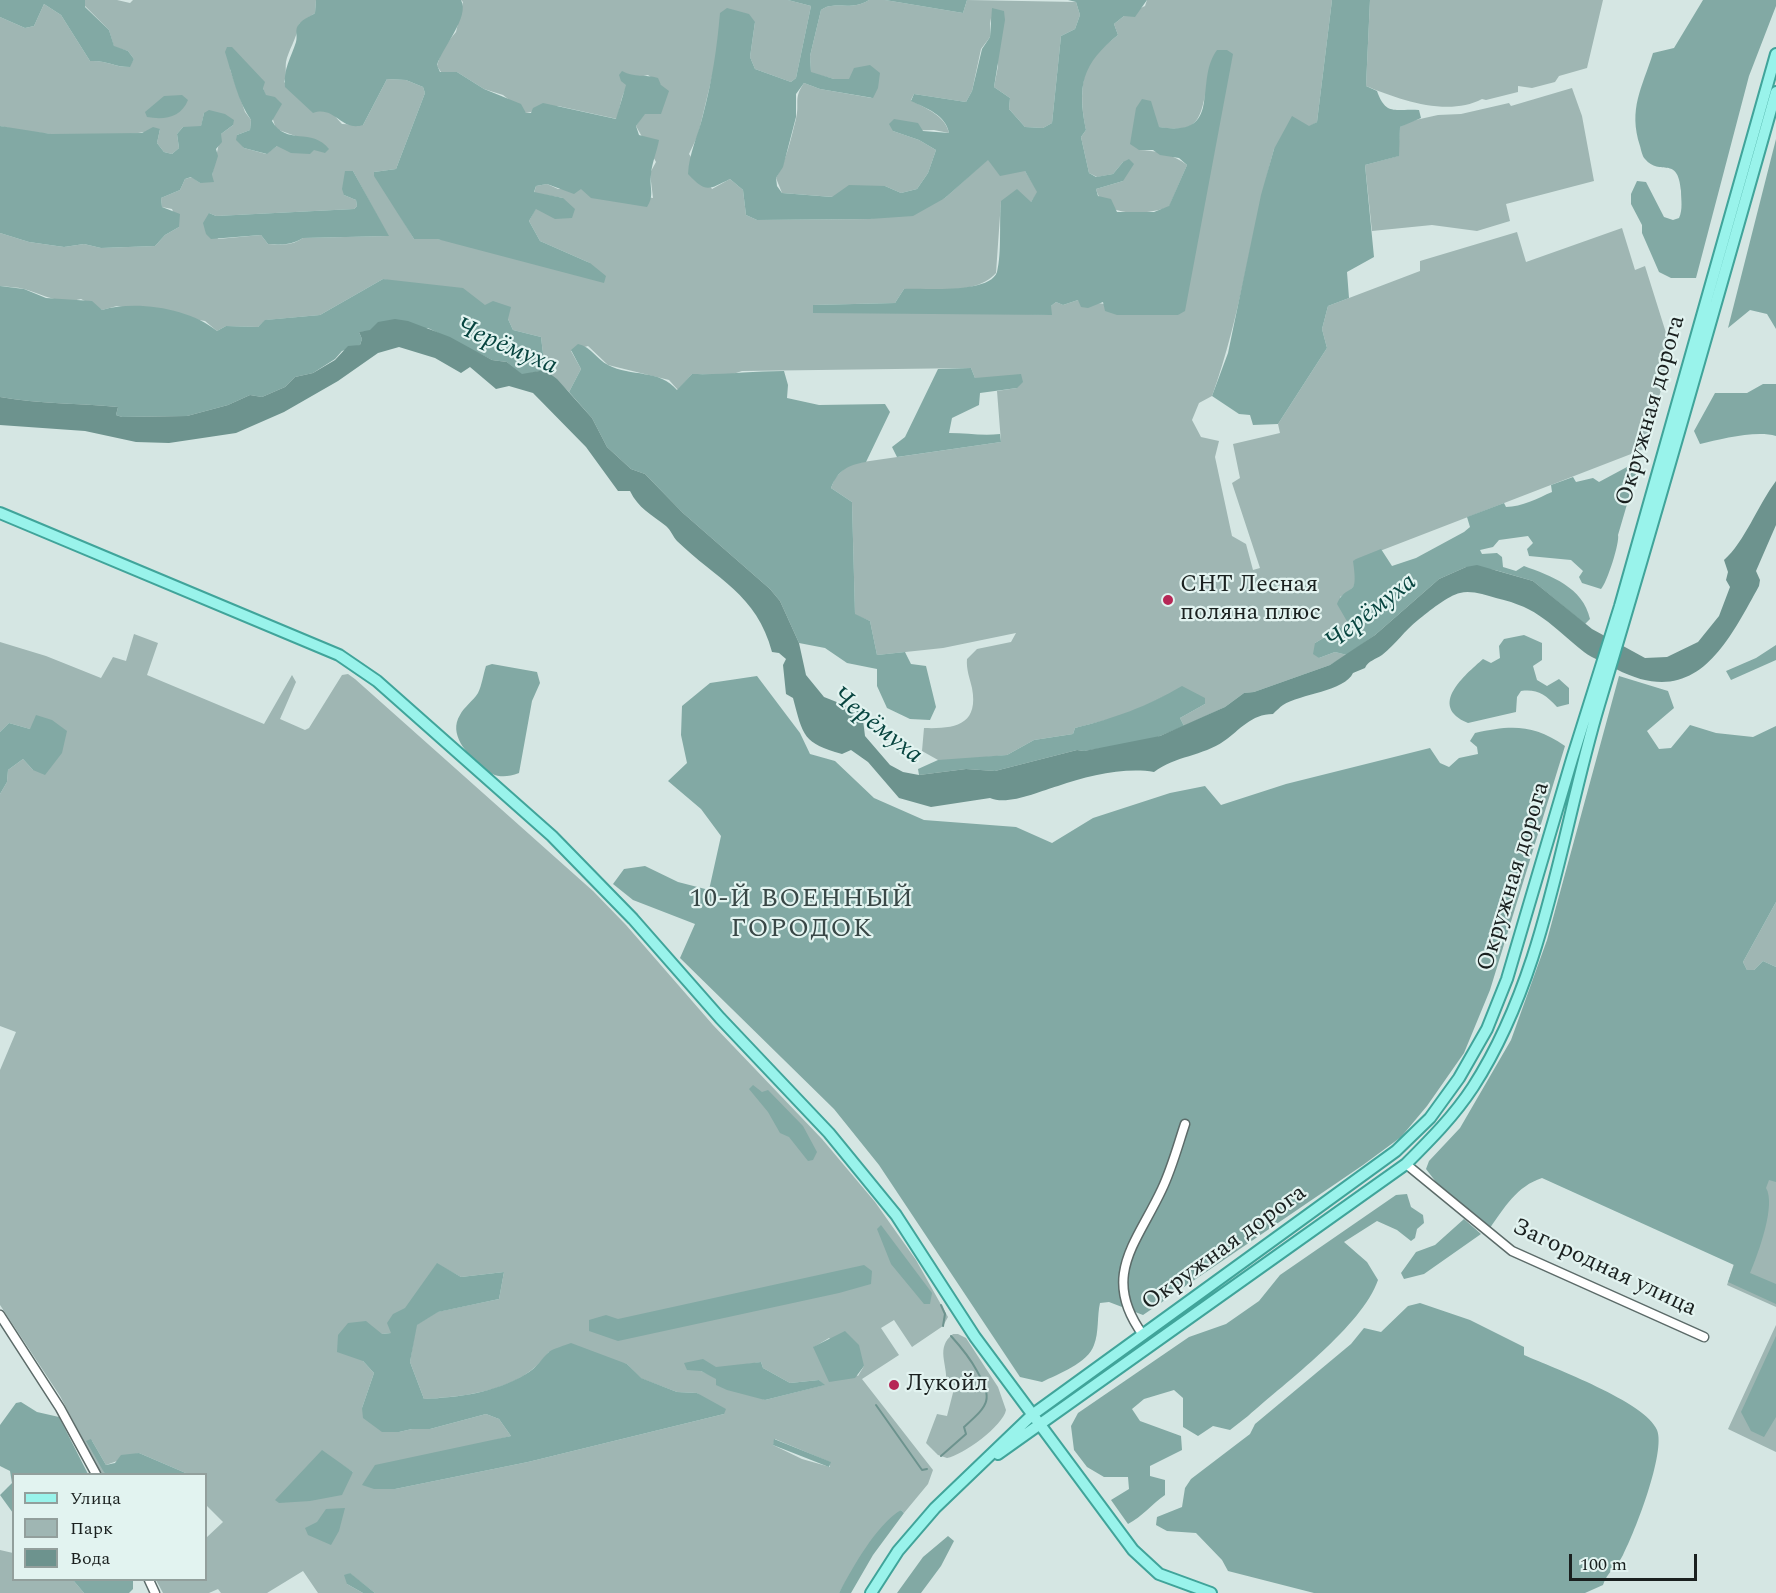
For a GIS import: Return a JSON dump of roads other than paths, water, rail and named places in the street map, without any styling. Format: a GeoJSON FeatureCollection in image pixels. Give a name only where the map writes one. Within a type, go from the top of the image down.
{"type":"FeatureCollection","features":[{"type":"Feature","properties":{"kind":"main road","name":"Окружная дорога"},"geometry":{"type":"LineString","coordinates":[[1625,607],[1776,54]]}},
{"type":"Feature","properties":{"kind":"main road","name":"Окружная дорога"},"geometry":{"type":"LineString","coordinates":[[871,1593],[898,1551],[955,1488],[1032,1415],[1396,1151],[1430,1118],[1459,1078],[1487,1029],[1508,980],[1625,607],[1776,92]]}},
{"type":"Feature","properties":{"kind":"main road"},"geometry":{"type":"LineString","coordinates":[[0,513],[339,655],[377,681],[552,836],[633,919],[720,1018],[829,1133],[896,1215],[975,1337],[1139,1558],[1167,1578],[1212,1593]]}},
{"type":"Feature","properties":{"kind":"main road","name":"Окружная дорога"},"geometry":{"type":"LineString","coordinates":[[955,1488],[1039,1425],[1406,1164],[1442,1129],[1473,1086],[1502,1035],[1524,980],[1543,918],[1595,701]]}},
{"type":"Feature","properties":{"kind":"street"},"geometry":{"type":"LineString","coordinates":[[1143,1335],[1131,1319],[1121,1287],[1125,1261],[1162,1188],[1185,1124]]}},
{"type":"Feature","properties":{"kind":"street","name":"Загородная улица"},"geometry":{"type":"LineString","coordinates":[[1406,1164],[1512,1251],[1704,1337]]}},
{"type":"Feature","properties":{"kind":"street"},"geometry":{"type":"LineString","coordinates":[[0,1315],[60,1408],[95,1473]]}},
{"type":"Feature","properties":{"kind":"water"},"geometry":{"type":"Polygon","coordinates":[[[395,319],[408,321],[450,337],[492,360],[507,362],[522,374],[545,370],[557,379],[592,418],[607,447],[631,469],[645,474],[683,513],[770,589],[780,601],[799,643],[806,675],[824,697],[862,712],[865,736],[890,765],[903,772],[919,775],[966,769],[995,771],[1077,750],[1084,751],[1160,736],[1225,707],[1244,693],[1254,692],[1330,665],[1375,635],[1439,579],[1466,567],[1477,565],[1533,581],[1592,629],[1645,658],[1667,657],[1698,642],[1719,616],[1730,587],[1726,580],[1728,572],[1724,560],[1738,544],[1776,481],[1776,525],[1756,571],[1760,580],[1759,586],[1747,608],[1720,649],[1705,665],[1687,677],[1667,682],[1643,680],[1588,654],[1544,619],[1524,607],[1483,594],[1464,592],[1455,594],[1433,608],[1382,655],[1365,668],[1353,673],[1341,684],[1291,701],[1273,714],[1258,717],[1246,723],[1216,746],[1154,772],[1106,773],[1015,799],[990,798],[931,807],[899,798],[868,762],[851,750],[842,754],[819,746],[812,741],[799,721],[793,698],[786,694],[783,665],[786,659],[779,653],[772,652],[765,632],[746,601],[677,541],[668,528],[641,507],[630,491],[618,491],[586,447],[533,393],[509,386],[496,389],[470,367],[461,373],[435,358],[399,347],[378,353],[338,381],[284,412],[236,433],[169,443],[136,442],[85,431],[0,425],[0,397],[118,407],[116,415],[122,417],[187,416],[228,405],[250,395],[262,397],[285,387],[295,377],[313,373],[335,360],[348,346],[360,345],[362,339],[359,332],[370,330],[378,322],[395,319]]]}},
{"type":"Feature","properties":{"kind":"waterway"},"geometry":{"type":"LineString","coordinates":[[941,1305],[945,1314],[943,1326]]}},
{"type":"Feature","properties":{"kind":"waterway"},"geometry":{"type":"LineString","coordinates":[[941,1456],[966,1434],[964,1427],[983,1408],[987,1396],[986,1389],[974,1366],[951,1336]]}},
{"type":"Feature","properties":{"kind":"waterway"},"geometry":{"type":"LineString","coordinates":[[876,1405],[922,1470],[927,1469]]}},
{"type":"Feature","properties":{"kind":"place","name":"СНТ Лесная поляна плюс"},"geometry":{"type":"Point","coordinates":[1168,600]}},
{"type":"Feature","properties":{"kind":"place","name":"Лукойл"},"geometry":{"type":"Point","coordinates":[894,1385]}},
{"type":"Feature","properties":{"kind":"district","name":"10-Й ВОЕННЫЙ ГОРОДОК"},"geometry":{"type":"Point","coordinates":[802,916]}},
{"type":"Feature","properties":{"kind":"water label","name":"Черёмуха"},"geometry":{"type":"Point","coordinates":[506,348]}},
{"type":"Feature","properties":{"kind":"water label","name":"Черёмуха"},"geometry":{"type":"Point","coordinates":[1372,613]}},
{"type":"Feature","properties":{"kind":"water label","name":"Черёмуха"},"geometry":{"type":"Point","coordinates":[876,727]}}]}
